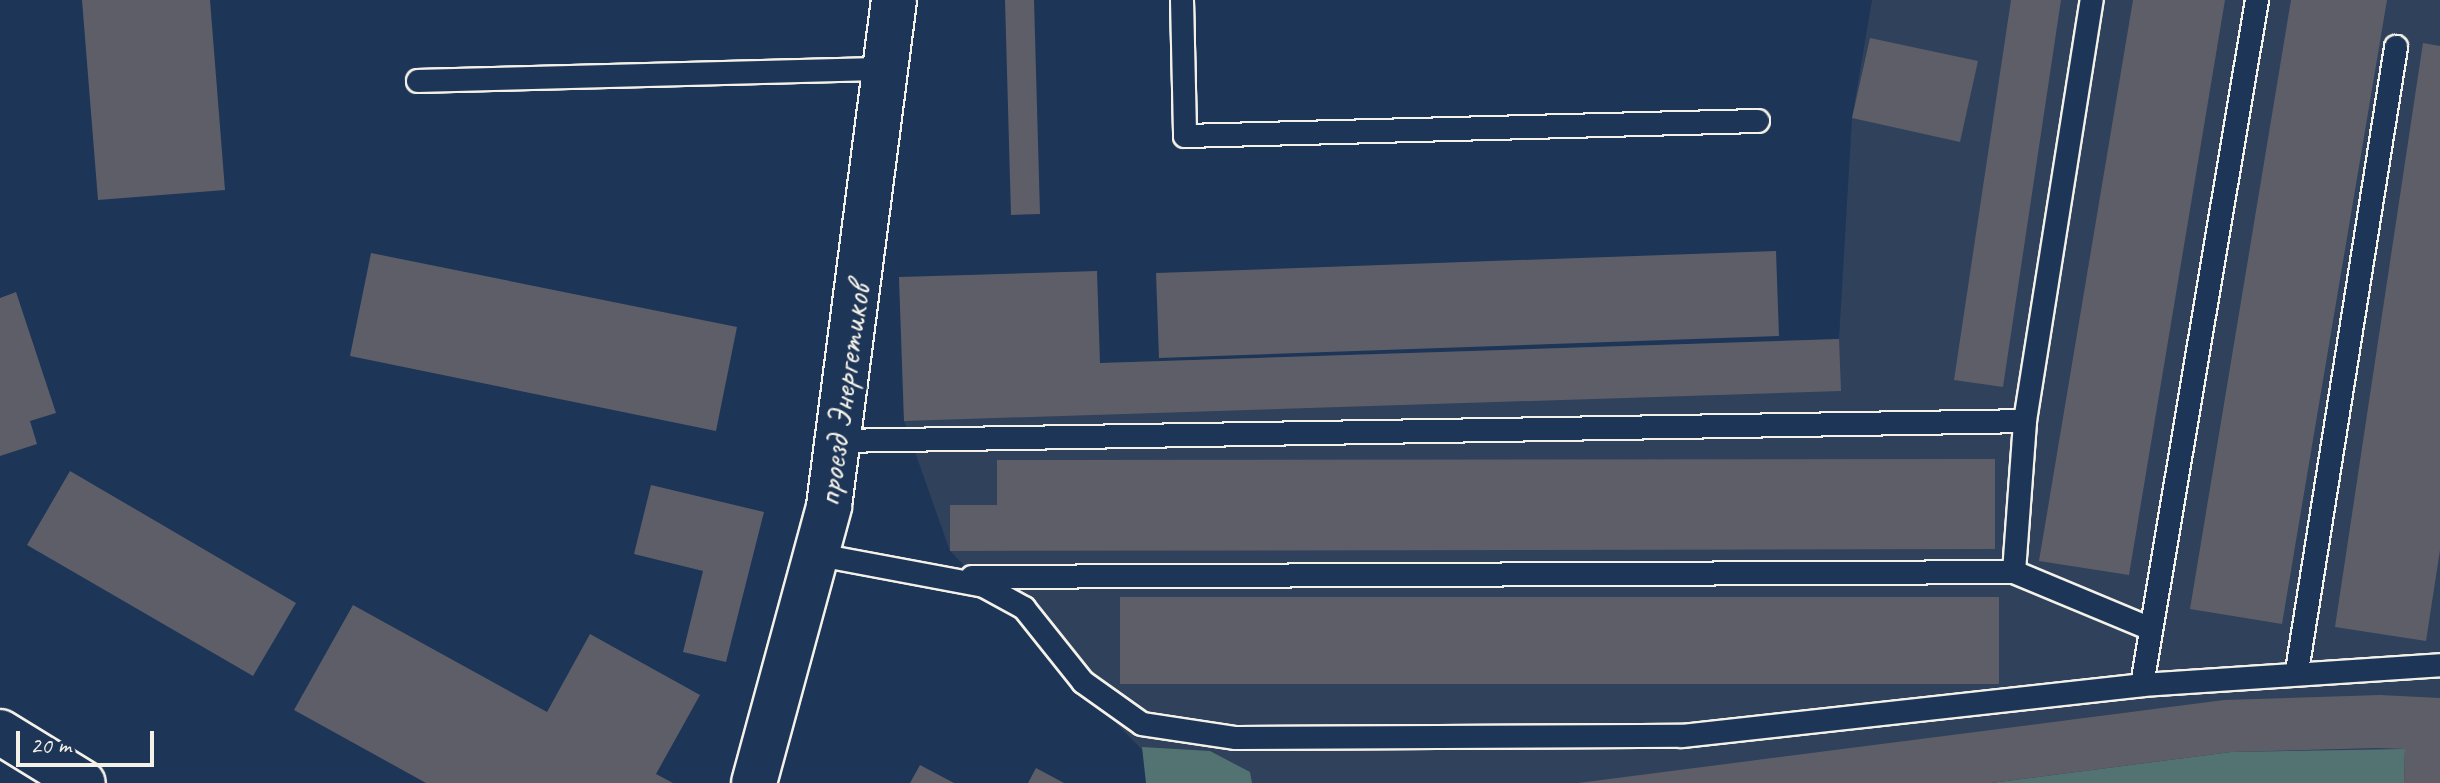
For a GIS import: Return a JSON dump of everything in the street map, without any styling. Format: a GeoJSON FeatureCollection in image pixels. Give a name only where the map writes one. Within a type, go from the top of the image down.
{"type":"FeatureCollection","features":[{"type":"Feature","properties":{"kind":"street","name":"проезд Энергетиков"},"geometry":{"type":"LineString","coordinates":[[754,783],[819,555],[837,441],[894,0]]}},
{"type":"Feature","properties":{"kind":"street"},"geometry":{"type":"LineString","coordinates":[[0,732],[83,783]]}},
{"type":"Feature","properties":{"kind":"lane"},"geometry":{"type":"LineString","coordinates":[[1182,0],[1185,136],[1758,121]]}},
{"type":"Feature","properties":{"kind":"lane"},"geometry":{"type":"LineString","coordinates":[[2014,572],[2025,421],[2092,0]]}},
{"type":"Feature","properties":{"kind":"lane"},"geometry":{"type":"LineString","coordinates":[[2142,685],[2257,0]]}},
{"type":"Feature","properties":{"kind":"lane"},"geometry":{"type":"LineString","coordinates":[[2297,671],[2396,47]]}},
{"type":"Feature","properties":{"kind":"lane"},"geometry":{"type":"LineString","coordinates":[[418,81],[885,69]]}},
{"type":"Feature","properties":{"kind":"lane"},"geometry":{"type":"LineString","coordinates":[[837,441],[2025,421]]}},
{"type":"Feature","properties":{"kind":"lane"},"geometry":{"type":"LineString","coordinates":[[819,555],[984,586],[1024,608],[1083,682],[1142,724],[1236,738],[1682,736],[2142,685],[2297,671],[2440,665]]}},
{"type":"Feature","properties":{"kind":"lane"},"geometry":{"type":"LineString","coordinates":[[940,577],[2014,572],[2151,629]]}},
{"type":"Feature","properties":{"kind":"shaded area"},"geometry":{"type":"Polygon","coordinates":[[[1872,0],[2440,0],[2440,783],[1174,783],[950,551],[904,421],[899,277],[1039,365],[1839,339],[1852,118],[1872,0]]]}},
{"type":"Feature","properties":{"kind":"green space"},"geometry":{"type":"Polygon","coordinates":[[[1142,747],[1210,751],[1250,772],[1252,783],[1146,783],[1142,747]]]}},
{"type":"Feature","properties":{"kind":"green space"},"geometry":{"type":"Polygon","coordinates":[[[2405,749],[2404,783],[1991,783],[2231,752],[2405,749]]]}},
{"type":"Feature","properties":{"kind":"building"},"geometry":{"type":"Polygon","coordinates":[[[82,0],[210,0],[225,190],[98,200],[82,0]]]}},
{"type":"Feature","properties":{"kind":"building"},"geometry":{"type":"Polygon","coordinates":[[[1005,0],[1034,0],[1040,214],[1011,215],[1005,0]]]}},
{"type":"Feature","properties":{"kind":"building"},"geometry":{"type":"Polygon","coordinates":[[[2011,0],[2061,0],[2003,387],[1954,380],[2011,0]]]}},
{"type":"Feature","properties":{"kind":"building"},"geometry":{"type":"Polygon","coordinates":[[[2133,0],[2225,0],[2129,575],[2039,561],[2133,0]]]}},
{"type":"Feature","properties":{"kind":"building"},"geometry":{"type":"Polygon","coordinates":[[[2291,0],[2387,0],[2282,624],[2190,609],[2291,0]]]}},
{"type":"Feature","properties":{"kind":"building"},"geometry":{"type":"Polygon","coordinates":[[[1870,38],[1978,61],[1960,142],[1852,118],[1870,38]]]}},
{"type":"Feature","properties":{"kind":"building"},"geometry":{"type":"Polygon","coordinates":[[[2423,43],[2440,46],[2440,550],[2426,641],[2335,627],[2423,43]]]}},
{"type":"Feature","properties":{"kind":"building"},"geometry":{"type":"Polygon","coordinates":[[[1776,251],[1779,336],[1159,358],[1156,273],[1776,251]]]}},
{"type":"Feature","properties":{"kind":"building"},"geometry":{"type":"Polygon","coordinates":[[[371,253],[737,327],[716,431],[350,356],[371,253]]]}},
{"type":"Feature","properties":{"kind":"building"},"geometry":{"type":"Polygon","coordinates":[[[1097,271],[1100,363],[1839,339],[1841,391],[904,421],[899,277],[1097,271]]]}},
{"type":"Feature","properties":{"kind":"building"},"geometry":{"type":"Polygon","coordinates":[[[16,292],[56,413],[30,421],[37,444],[0,456],[0,298],[16,292]]]}},
{"type":"Feature","properties":{"kind":"building"},"geometry":{"type":"Polygon","coordinates":[[[1995,459],[1995,549],[950,551],[950,505],[997,505],[997,460],[1995,459]]]}},
{"type":"Feature","properties":{"kind":"building"},"geometry":{"type":"Polygon","coordinates":[[[70,471],[296,603],[253,676],[27,545],[70,471]]]}},
{"type":"Feature","properties":{"kind":"building"},"geometry":{"type":"Polygon","coordinates":[[[651,485],[764,512],[726,662],[683,652],[703,571],[634,554],[651,485]]]}},
{"type":"Feature","properties":{"kind":"building"},"geometry":{"type":"Polygon","coordinates":[[[1120,597],[1999,597],[1999,684],[1120,684],[1120,597]]]}},
{"type":"Feature","properties":{"kind":"building"},"geometry":{"type":"Polygon","coordinates":[[[353,605],[547,712],[590,634],[700,695],[656,774],[673,783],[426,783],[294,710],[353,605]]]}},
{"type":"Feature","properties":{"kind":"building"},"geometry":{"type":"Polygon","coordinates":[[[2380,695],[2440,698],[2440,783],[2404,783],[2405,749],[2377,748],[2231,752],[1991,783],[1578,783],[2224,700],[2380,695]]]}},
{"type":"Feature","properties":{"kind":"building"},"geometry":{"type":"Polygon","coordinates":[[[920,765],[954,783],[910,783],[920,765]]]}},
{"type":"Feature","properties":{"kind":"building"},"geometry":{"type":"Polygon","coordinates":[[[1036,768],[1064,783],[1028,783],[1036,768]]]}}]}
